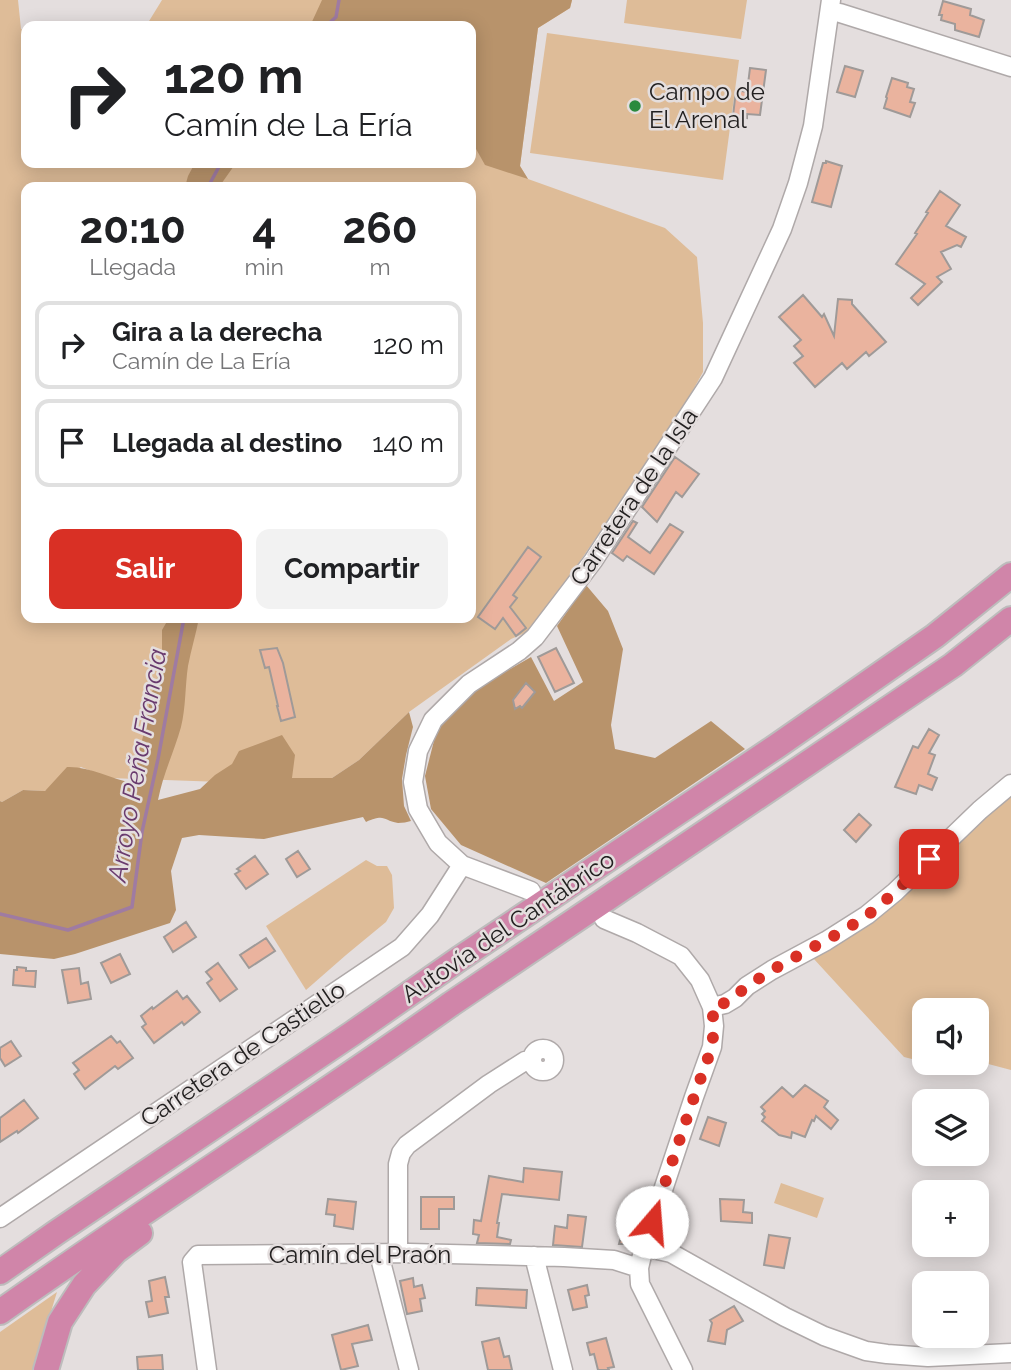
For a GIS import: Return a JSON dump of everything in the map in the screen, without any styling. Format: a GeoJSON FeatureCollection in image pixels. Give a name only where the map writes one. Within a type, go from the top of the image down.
{"type":"FeatureCollection","features":[{"type":"Feature","properties":{"kind":"highway","name":"Autovía del Cantábrico"},"geometry":{"type":"LineString","coordinates":[[0,1272],[353,1033],[458,958],[777,746],[934,636],[1011,575]]}},
{"type":"Feature","properties":{"kind":"highway","name":"Autovía del Cantábrico"},"geometry":{"type":"LineString","coordinates":[[0,1312],[953,665],[1011,619]]}},
{"type":"Feature","properties":{"kind":"highway"},"geometry":{"type":"LineString","coordinates":[[46,1370],[60,1322],[84,1285],[116,1251],[373,1069],[451,1004]]}},
{"type":"Feature","properties":{"kind":"highway"},"geometry":{"type":"LineString","coordinates":[[0,1266],[57,1232]]}},
{"type":"Feature","properties":{"kind":"street"},"geometry":{"type":"LineString","coordinates":[[838,9],[1011,67]]}},
{"type":"Feature","properties":{"kind":"street","name":"Carretera de la Isla"},"geometry":{"type":"LineString","coordinates":[[531,891],[462,865],[438,843],[418,809],[413,782],[418,751],[433,720],[469,684],[519,651],[535,637],[593,561],[713,378],[772,253],[798,183],[838,9]]}},
{"type":"Feature","properties":{"kind":"street"},"geometry":{"type":"LineString","coordinates":[[712,1007],[725,1004],[772,970],[867,915],[895,892],[980,810],[1011,785]]}},
{"type":"Feature","properties":{"kind":"street","name":"Carretera de Castiello"},"geometry":{"type":"LineString","coordinates":[[0,1218],[402,947],[430,915],[462,865]]}},
{"type":"Feature","properties":{"kind":"street"},"geometry":{"type":"LineString","coordinates":[[604,919],[638,933],[681,956],[700,980],[712,1007],[712,1047],[639,1268],[640,1284],[683,1370]]}},
{"type":"Feature","properties":{"kind":"street"},"geometry":{"type":"LineString","coordinates":[[398,1254],[398,1164],[401,1153],[407,1145],[489,1084],[524,1061],[531,1060]]}},
{"type":"Feature","properties":{"kind":"street"},"geometry":{"type":"LineString","coordinates":[[644,1248],[671,1254],[814,1332],[866,1351],[982,1362],[1011,1353]]}},
{"type":"Feature","properties":{"kind":"street"},"geometry":{"type":"LineString","coordinates":[[379,1254],[409,1370]]}},
{"type":"Feature","properties":{"kind":"street","name":"Camín del Praón"},"geometry":{"type":"LineString","coordinates":[[207,1370],[192,1262],[198,1255],[534,1256],[598,1258],[639,1268]]}},
{"type":"Feature","properties":{"kind":"street"},"geometry":{"type":"LineString","coordinates":[[534,1256],[562,1370]]}},
{"type":"Feature","properties":{"kind":"shaded area"},"geometry":{"type":"Polygon","coordinates":[[[0,0],[18,0],[21,29],[21,168],[476,168],[476,21],[149,21],[162,0],[572,0],[570,8],[538,28],[520,166],[528,179],[665,228],[697,257],[703,323],[703,372],[678,417],[555,598],[527,632],[511,639],[409,712],[359,760],[332,778],[222,782],[109,778],[81,767],[45,791],[23,790],[2,802],[0,0]]]}},
{"type":"Feature","properties":{"kind":"shaded area"},"geometry":{"type":"Polygon","coordinates":[[[322,0],[572,0],[570,8],[538,28],[520,166],[528,179],[485,165],[476,149],[476,21],[312,21],[322,0]]]}},
{"type":"Feature","properties":{"kind":"shaded area","name":"Campo de El Arenal"},"geometry":{"type":"Polygon","coordinates":[[[627,0],[747,0],[741,39],[624,23],[627,0]]]}},
{"type":"Feature","properties":{"kind":"shaded area","name":"Campo de El Arenal"},"geometry":{"type":"Polygon","coordinates":[[[547,33],[739,60],[723,180],[530,153],[547,33]]]}},
{"type":"Feature","properties":{"kind":"shaded area"},"geometry":{"type":"Polygon","coordinates":[[[192,168],[232,168],[223,182],[186,182],[192,168]]]}},
{"type":"Feature","properties":{"kind":"shaded area"},"geometry":{"type":"Polygon","coordinates":[[[586,585],[608,611],[623,649],[611,725],[615,749],[655,758],[711,721],[745,749],[546,883],[461,845],[431,809],[425,776],[438,725],[472,691],[531,657],[554,701],[583,682],[557,626],[586,585]]]}},
{"type":"Feature","properties":{"kind":"shaded area"},"geometry":{"type":"Polygon","coordinates":[[[166,623],[198,623],[188,666],[181,727],[158,800],[200,789],[232,764],[239,751],[282,735],[295,755],[292,778],[332,778],[359,760],[409,712],[413,727],[402,779],[404,806],[411,821],[398,823],[381,818],[366,822],[363,817],[264,839],[199,835],[182,838],[171,871],[176,910],[170,923],[54,959],[0,954],[0,801],[23,790],[45,791],[67,767],[133,783],[162,654],[162,630],[166,623]]]}},
{"type":"Feature","properties":{"kind":"shaded area"},"geometry":{"type":"Polygon","coordinates":[[[1011,791],[1011,1070],[989,1064],[989,998],[912,998],[912,1059],[904,1057],[813,958],[883,913],[1011,791]]]}},
{"type":"Feature","properties":{"kind":"shaded area"},"geometry":{"type":"Polygon","coordinates":[[[366,860],[377,866],[387,866],[392,875],[394,908],[386,922],[306,990],[266,926],[366,860]]]}},
{"type":"Feature","properties":{"kind":"shaded area"},"geometry":{"type":"Polygon","coordinates":[[[781,1183],[824,1198],[817,1218],[774,1203],[781,1183]]]}},
{"type":"Feature","properties":{"kind":"shaded area"},"geometry":{"type":"Polygon","coordinates":[[[57,1292],[33,1370],[0,1370],[0,1332],[57,1292]]]}},
{"type":"Feature","properties":{"kind":"building"},"geometry":{"type":"Polygon","coordinates":[[[943,1],[971,9],[970,15],[984,20],[979,37],[955,30],[955,24],[941,20],[942,15],[939,15],[943,1]]]}},
{"type":"Feature","properties":{"kind":"building"},"geometry":{"type":"Polygon","coordinates":[[[845,66],[863,71],[855,97],[837,92],[845,66]]]}},
{"type":"Feature","properties":{"kind":"building"},"geometry":{"type":"Polygon","coordinates":[[[750,68],[766,70],[760,115],[747,114],[747,118],[733,116],[736,90],[747,92],[750,68]]]}},
{"type":"Feature","properties":{"kind":"building"},"geometry":{"type":"Polygon","coordinates":[[[892,78],[908,83],[907,87],[914,89],[910,102],[915,103],[910,117],[884,108],[892,78]]]}},
{"type":"Feature","properties":{"kind":"building"},"geometry":{"type":"Polygon","coordinates":[[[826,161],[842,166],[831,207],[812,202],[823,163],[826,161]]]}},
{"type":"Feature","properties":{"kind":"building"},"geometry":{"type":"Polygon","coordinates":[[[940,191],[960,205],[946,226],[966,237],[961,247],[957,245],[941,252],[951,269],[937,277],[942,282],[918,305],[911,298],[925,284],[896,264],[917,234],[915,233],[928,213],[926,212],[940,191]]]}},
{"type":"Feature","properties":{"kind":"building"},"geometry":{"type":"Polygon","coordinates":[[[803,295],[822,317],[824,314],[834,336],[838,299],[852,300],[852,304],[886,342],[869,356],[866,352],[847,369],[842,363],[815,387],[794,363],[803,356],[794,346],[801,340],[779,317],[803,295]]]}},
{"type":"Feature","properties":{"kind":"building"},"geometry":{"type":"Polygon","coordinates":[[[675,457],[699,474],[682,497],[676,492],[657,522],[642,507],[675,457]]]}},
{"type":"Feature","properties":{"kind":"building"},"geometry":{"type":"Polygon","coordinates":[[[633,521],[637,523],[628,537],[650,553],[670,524],[683,532],[654,574],[627,556],[623,561],[612,553],[633,521]]]}},
{"type":"Feature","properties":{"kind":"building"},"geometry":{"type":"Polygon","coordinates":[[[528,547],[541,557],[513,595],[517,598],[510,607],[526,628],[516,636],[503,618],[495,629],[478,617],[528,547]]]}},
{"type":"Feature","properties":{"kind":"building"},"geometry":{"type":"Polygon","coordinates":[[[277,648],[295,717],[281,721],[269,667],[265,668],[260,650],[277,648]]]}},
{"type":"Feature","properties":{"kind":"building"},"geometry":{"type":"Polygon","coordinates":[[[556,648],[574,683],[555,692],[538,657],[556,648]]]}},
{"type":"Feature","properties":{"kind":"building"},"geometry":{"type":"Polygon","coordinates":[[[526,683],[535,692],[522,708],[520,706],[515,709],[513,700],[526,683]]]}},
{"type":"Feature","properties":{"kind":"building"},"geometry":{"type":"Polygon","coordinates":[[[929,729],[939,735],[929,753],[935,755],[928,774],[937,778],[932,790],[919,785],[916,794],[895,787],[913,746],[918,748],[929,729]]]}},
{"type":"Feature","properties":{"kind":"building"},"geometry":{"type":"Polygon","coordinates":[[[859,814],[871,825],[856,842],[844,830],[859,814]]]}},
{"type":"Feature","properties":{"kind":"building"},"geometry":{"type":"Polygon","coordinates":[[[298,851],[310,869],[297,877],[286,859],[298,851]]]}},
{"type":"Feature","properties":{"kind":"building"},"geometry":{"type":"Polygon","coordinates":[[[255,856],[268,874],[246,889],[235,874],[240,871],[237,869],[255,856]]]}},
{"type":"Feature","properties":{"kind":"building"},"geometry":{"type":"Polygon","coordinates":[[[186,922],[196,937],[173,952],[164,937],[186,922]]]}},
{"type":"Feature","properties":{"kind":"building"},"geometry":{"type":"Polygon","coordinates":[[[266,938],[275,951],[249,968],[240,955],[266,938]]]}},
{"type":"Feature","properties":{"kind":"building"},"geometry":{"type":"Polygon","coordinates":[[[120,954],[130,974],[111,983],[101,963],[120,954]]]}},
{"type":"Feature","properties":{"kind":"building"},"geometry":{"type":"Polygon","coordinates":[[[218,963],[237,989],[220,1001],[207,983],[212,979],[206,972],[218,963]]]}},
{"type":"Feature","properties":{"kind":"building"},"geometry":{"type":"Polygon","coordinates":[[[17,967],[36,971],[35,987],[13,985],[14,970],[17,970],[17,967]]]}},
{"type":"Feature","properties":{"kind":"building"},"geometry":{"type":"Polygon","coordinates":[[[79,968],[81,984],[88,982],[91,999],[68,1003],[62,970],[79,968]]]}},
{"type":"Feature","properties":{"kind":"building"},"geometry":{"type":"Polygon","coordinates":[[[177,991],[183,999],[187,996],[200,1012],[154,1043],[142,1027],[146,1024],[141,1016],[177,991]]]}},
{"type":"Feature","properties":{"kind":"building"},"geometry":{"type":"Polygon","coordinates":[[[111,1036],[117,1043],[120,1041],[133,1058],[118,1069],[115,1066],[85,1089],[74,1074],[79,1070],[73,1063],[111,1036]]]}},
{"type":"Feature","properties":{"kind":"building"},"geometry":{"type":"Polygon","coordinates":[[[11,1041],[21,1056],[5,1066],[0,1058],[0,1048],[11,1041]]]}},
{"type":"Feature","properties":{"kind":"building"},"geometry":{"type":"Polygon","coordinates":[[[805,1085],[828,1101],[824,1107],[838,1120],[831,1129],[816,1116],[805,1137],[792,1132],[791,1138],[779,1135],[762,1121],[765,1111],[761,1107],[782,1087],[793,1097],[805,1085]]]}},
{"type":"Feature","properties":{"kind":"building"},"geometry":{"type":"Polygon","coordinates":[[[24,1100],[38,1118],[0,1142],[0,1118],[24,1100]]]}},
{"type":"Feature","properties":{"kind":"building"},"geometry":{"type":"Polygon","coordinates":[[[708,1117],[726,1123],[719,1146],[700,1139],[708,1117]]]}},
{"type":"Feature","properties":{"kind":"building"},"geometry":{"type":"Polygon","coordinates":[[[524,1168],[562,1172],[559,1200],[502,1194],[497,1237],[511,1240],[510,1244],[477,1243],[479,1235],[473,1234],[474,1220],[481,1221],[489,1176],[523,1182],[524,1168]]]}},
{"type":"Feature","properties":{"kind":"building"},"geometry":{"type":"Polygon","coordinates":[[[421,1197],[454,1197],[454,1209],[439,1209],[439,1229],[421,1229],[421,1197]]]}},
{"type":"Feature","properties":{"kind":"building"},"geometry":{"type":"Polygon","coordinates":[[[328,1199],[356,1202],[353,1229],[334,1226],[335,1215],[326,1214],[328,1199]]]}},
{"type":"Feature","properties":{"kind":"building"},"geometry":{"type":"Polygon","coordinates":[[[720,1199],[744,1200],[743,1212],[752,1213],[752,1223],[721,1221],[720,1199]]]}},
{"type":"Feature","properties":{"kind":"building"},"geometry":{"type":"Polygon","coordinates":[[[568,1215],[586,1217],[582,1247],[553,1245],[555,1226],[567,1228],[568,1215]]]}},
{"type":"Feature","properties":{"kind":"building"},"geometry":{"type":"Polygon","coordinates":[[[626,1218],[641,1220],[633,1244],[619,1244],[626,1218]]]}},
{"type":"Feature","properties":{"kind":"building"},"geometry":{"type":"Polygon","coordinates":[[[769,1235],[790,1238],[784,1268],[764,1265],[769,1235]]]}},
{"type":"Feature","properties":{"kind":"building"},"geometry":{"type":"Polygon","coordinates":[[[165,1277],[169,1297],[165,1297],[168,1313],[149,1317],[146,1302],[152,1301],[149,1281],[165,1277]]]}},
{"type":"Feature","properties":{"kind":"building"},"geometry":{"type":"Polygon","coordinates":[[[413,1278],[414,1287],[422,1285],[425,1298],[420,1299],[422,1311],[407,1314],[400,1281],[413,1278]]]}},
{"type":"Feature","properties":{"kind":"building"},"geometry":{"type":"Polygon","coordinates":[[[587,1285],[587,1307],[573,1310],[568,1290],[587,1285]]]}},
{"type":"Feature","properties":{"kind":"building"},"geometry":{"type":"Polygon","coordinates":[[[477,1288],[527,1290],[526,1308],[476,1305],[477,1288]]]}},
{"type":"Feature","properties":{"kind":"building"},"geometry":{"type":"Polygon","coordinates":[[[734,1306],[743,1321],[727,1330],[725,1344],[708,1341],[712,1323],[710,1320],[734,1306]]]}},
{"type":"Feature","properties":{"kind":"building"},"geometry":{"type":"Polygon","coordinates":[[[368,1325],[372,1340],[352,1344],[358,1366],[341,1370],[332,1335],[368,1325]]]}},
{"type":"Feature","properties":{"kind":"building"},"geometry":{"type":"Polygon","coordinates":[[[499,1338],[504,1357],[509,1356],[512,1370],[488,1370],[482,1342],[499,1338]]]}},
{"type":"Feature","properties":{"kind":"building"},"geometry":{"type":"Polygon","coordinates":[[[606,1338],[614,1367],[598,1370],[594,1354],[590,1355],[587,1343],[606,1338]]]}},
{"type":"Feature","properties":{"kind":"building"},"geometry":{"type":"Polygon","coordinates":[[[162,1355],[163,1370],[138,1370],[137,1357],[162,1355]]]}},
{"type":"Feature","properties":{"kind":"waterway","name":"Arroyo Peña Francia"},"geometry":{"type":"LineString","coordinates":[[332,21],[336,17],[339,0]]}},
{"type":"Feature","properties":{"kind":"waterway","name":"Arroyo Peña Francia"},"geometry":{"type":"LineString","coordinates":[[211,182],[218,168]]}},
{"type":"Feature","properties":{"kind":"waterway","name":"Arroyo Peña Francia"},"geometry":{"type":"LineString","coordinates":[[0,914],[68,930],[132,907],[142,832],[183,623]]}},
{"type":"Feature","properties":{"kind":"place","name":"Campo de El Arenal"},"geometry":{"type":"Point","coordinates":[635,106]}},
{"type":"Feature","properties":{"kind":"route"},"geometry":{"type":"LineString","coordinates":[[652,1222],[712,1047],[712,1007],[725,1004],[772,970],[867,915],[929,859]]}}]}
